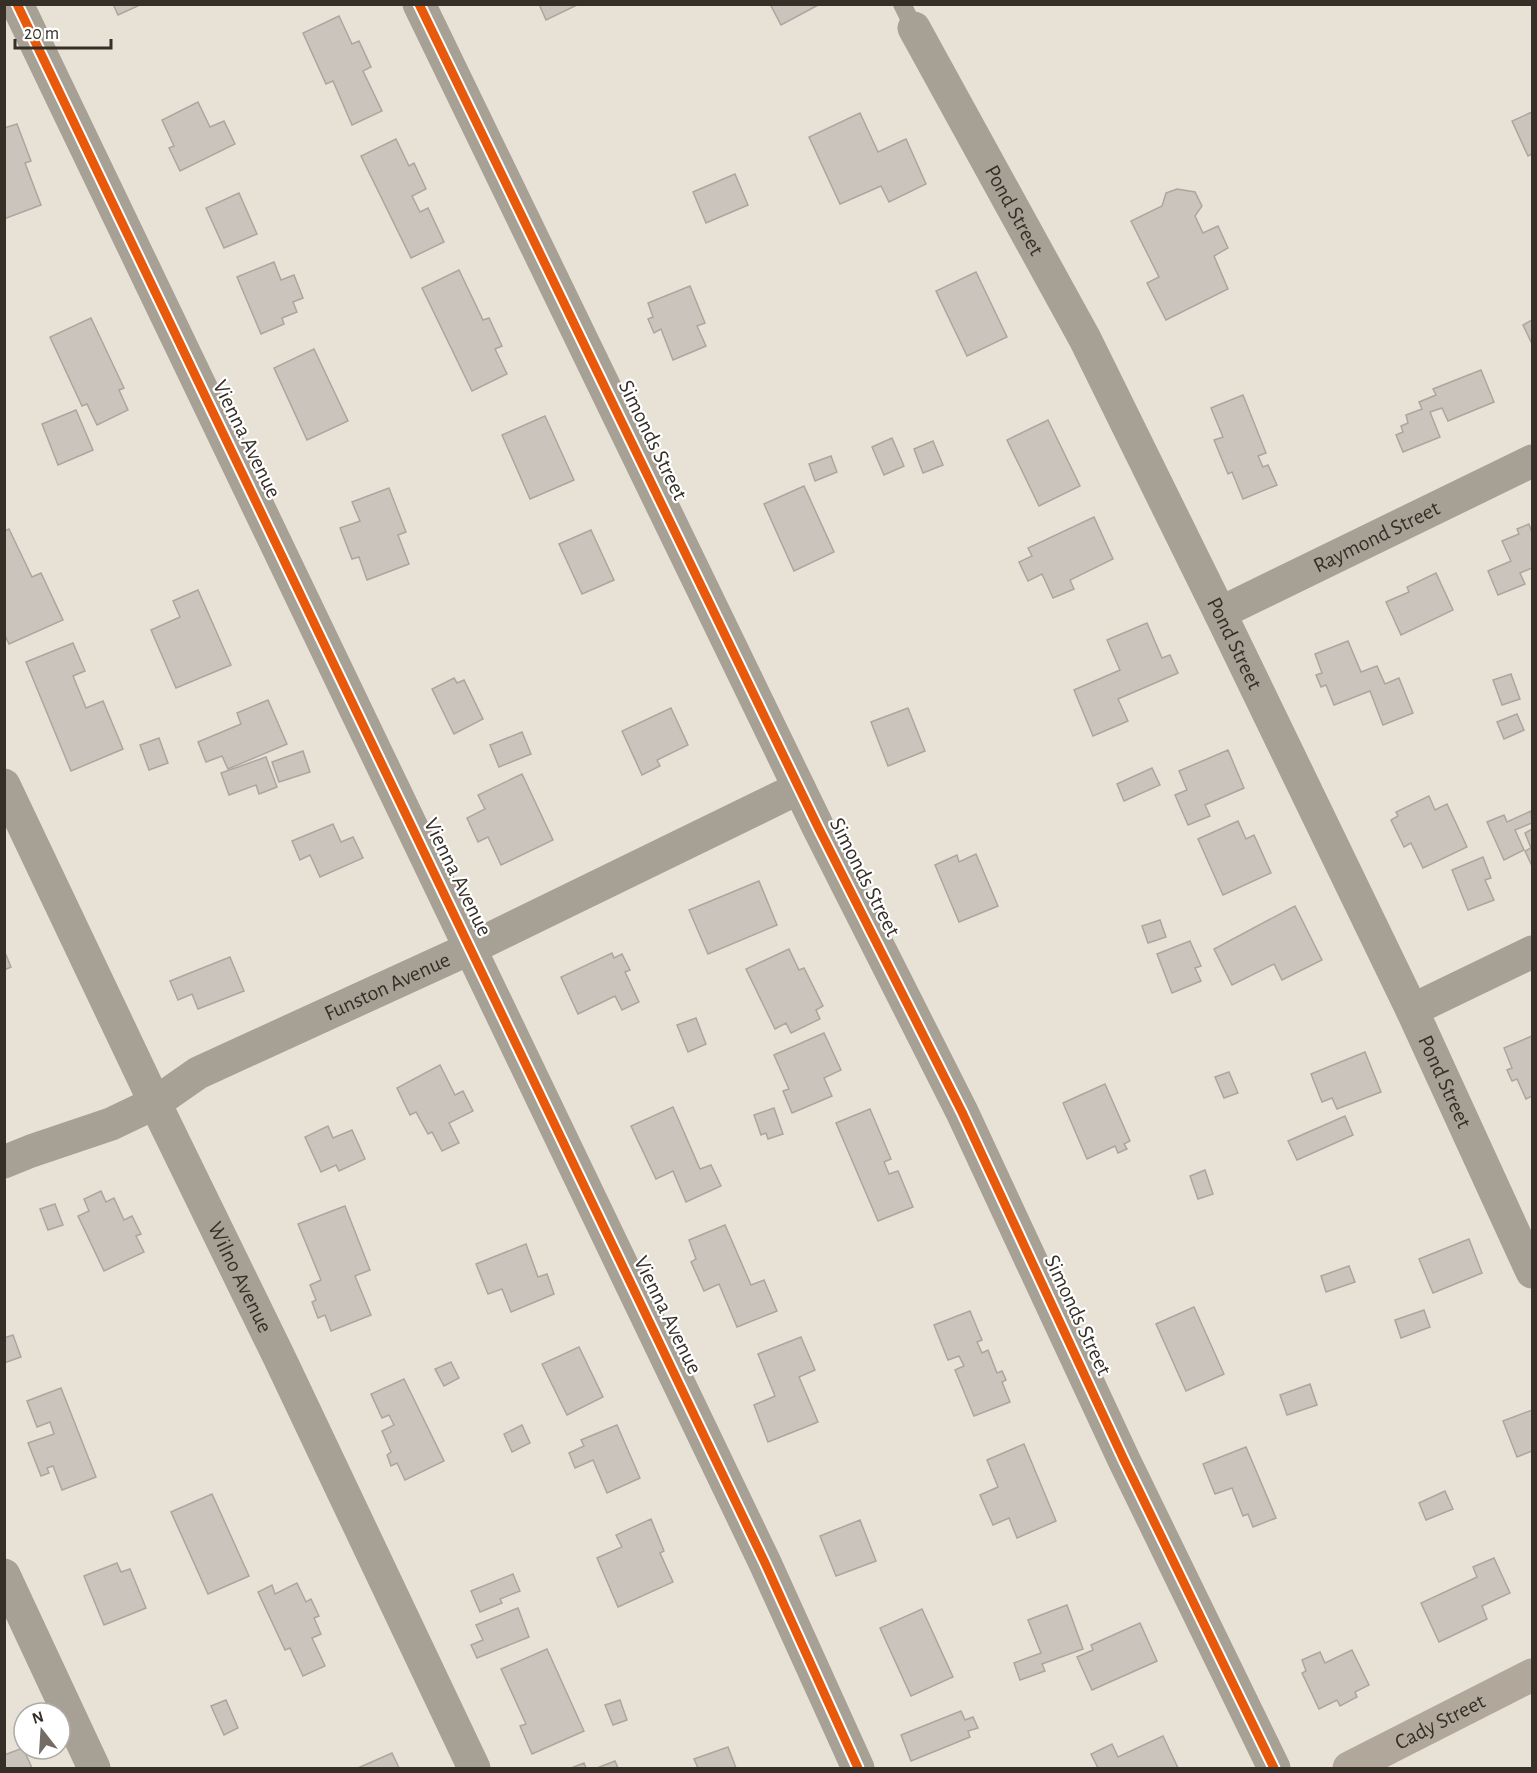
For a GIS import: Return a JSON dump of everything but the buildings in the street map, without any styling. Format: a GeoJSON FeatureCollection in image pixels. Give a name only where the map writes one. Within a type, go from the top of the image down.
{"type":"FeatureCollection","features":[{"type":"Feature","properties":{"kind":"street","name":"Vienna Avenue"},"geometry":{"type":"LineString","coordinates":[[17,4],[765,1563],[858,1768]]}},
{"type":"Feature","properties":{"kind":"street","name":"Simonds Street"},"geometry":{"type":"LineString","coordinates":[[419,4],[799,788],[962,1112],[1124,1460],[1274,1768]]}},
{"type":"Feature","properties":{"kind":"street","name":"Pond Street"},"geometry":{"type":"LineString","coordinates":[[908,16],[1085,339],[1221,613],[1412,1010],[1533,1272]]}},
{"type":"Feature","properties":{"kind":"street","name":"Raymond Street"},"geometry":{"type":"LineString","coordinates":[[1221,613],[1533,461]]}},
{"type":"Feature","properties":{"kind":"street","name":"Wilno Avenue"},"geometry":{"type":"LineString","coordinates":[[4,785],[474,1768]]}},
{"type":"Feature","properties":{"kind":"street","name":"Funston Avenue"},"geometry":{"type":"LineString","coordinates":[[4,1162],[111,1124],[155,1102],[198,1073],[471,948],[799,788]]}},
{"type":"Feature","properties":{"kind":"street"},"geometry":{"type":"LineString","coordinates":[[1412,1010],[1533,952]]}},
{"type":"Feature","properties":{"kind":"street"},"geometry":{"type":"LineString","coordinates":[[4,1575],[94,1768]]}},
{"type":"Feature","properties":{"kind":"street","name":"Cady Street"},"geometry":{"type":"LineString","coordinates":[[1349,1768],[1533,1676]]}},
{"type":"Feature","properties":{"kind":"cycle path"},"geometry":{"type":"LineString","coordinates":[[17,4],[765,1563],[858,1768]]}},
{"type":"Feature","properties":{"kind":"cycle path"},"geometry":{"type":"LineString","coordinates":[[419,4],[818,827],[962,1112],[1124,1460],[1274,1768]]}}]}
